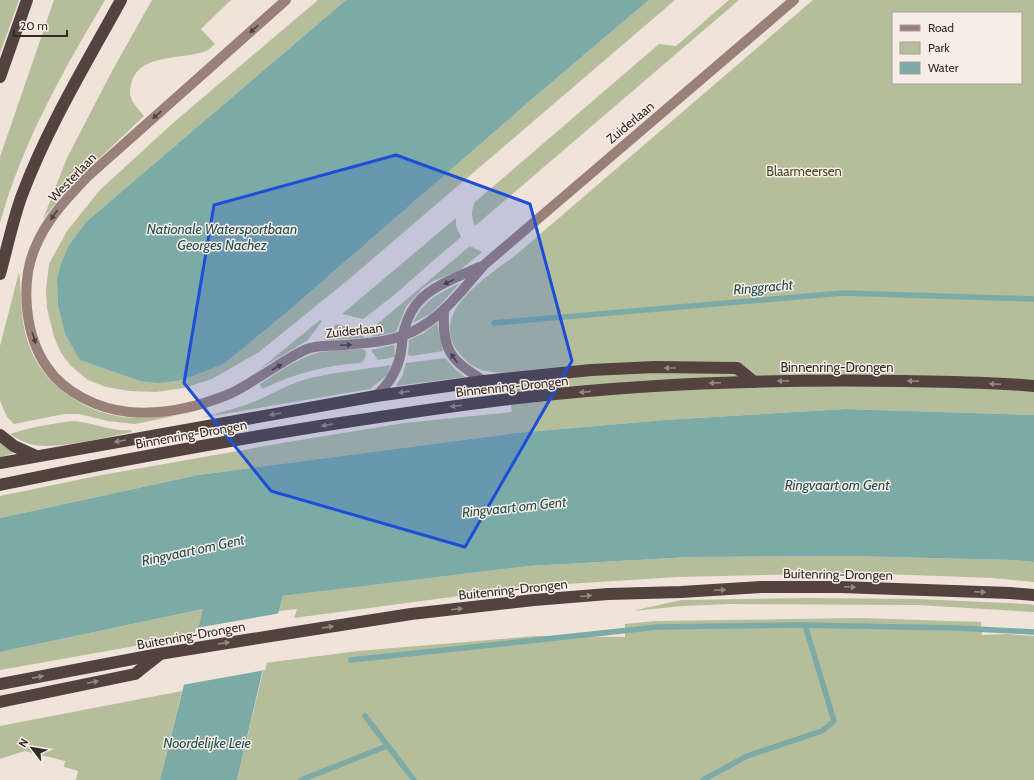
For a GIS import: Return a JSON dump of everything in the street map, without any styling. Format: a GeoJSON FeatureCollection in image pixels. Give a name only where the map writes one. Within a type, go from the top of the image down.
{"type":"FeatureCollection","features":[{"type":"Feature","properties":{"kind":"highway"},"geometry":{"type":"LineString","coordinates":[[0,77],[27,0]]}},
{"type":"Feature","properties":{"kind":"highway"},"geometry":{"type":"LineString","coordinates":[[0,274],[21,196],[41,149],[60,108],[122,0]]}},
{"type":"Feature","properties":{"kind":"highway"},"geometry":{"type":"LineString","coordinates":[[0,463],[376,396],[484,381],[591,370],[737,368],[754,382]]}},
{"type":"Feature","properties":{"kind":"highway","name":"Binnenring-Drongen"},"geometry":{"type":"LineString","coordinates":[[0,485],[75,469],[227,441],[432,408],[530,397],[655,386],[844,380],[952,382],[1034,386]]}},
{"type":"Feature","properties":{"kind":"highway"},"geometry":{"type":"LineString","coordinates":[[0,435],[14,446],[36,456]]}},
{"type":"Feature","properties":{"kind":"highway","name":"Buitenring-Drongen"},"geometry":{"type":"LineString","coordinates":[[0,684],[160,654],[290,633],[411,614],[534,600],[608,594],[681,592],[761,587],[840,587],[1034,595]]}},
{"type":"Feature","properties":{"kind":"highway"},"geometry":{"type":"LineString","coordinates":[[0,702],[135,674],[160,654]]}},
{"type":"Feature","properties":{"kind":"street","name":"Zuiderlaan"},"geometry":{"type":"LineString","coordinates":[[308,349],[376,342],[403,336],[421,327],[444,310],[484,265],[794,0]]}},
{"type":"Feature","properties":{"kind":"street","name":"Westerlaan"},"geometry":{"type":"LineString","coordinates":[[284,1],[87,177],[67,197],[42,233],[34,248],[26,280],[26,296],[33,336],[47,368],[58,380],[73,392],[91,402],[109,408],[130,412],[176,410],[227,395],[308,349]]}},
{"type":"Feature","properties":{"kind":"street","name":"Zuiderlaan"},"geometry":{"type":"LineString","coordinates":[[376,396],[386,386],[394,374],[401,356],[404,327],[412,311],[420,300],[432,290],[484,265]]}},
{"type":"Feature","properties":{"kind":"street"},"geometry":{"type":"LineString","coordinates":[[444,310],[446,341],[450,354],[462,367],[484,381]]}},
{"type":"Feature","properties":{"kind":"highlighted area"},"geometry":{"type":"Polygon","coordinates":[[[396,155],[530,204],[572,361],[465,547],[271,491],[184,383],[214,205],[396,155]]]}},
{"type":"Feature","properties":{"kind":"green space"},"geometry":{"type":"Polygon","coordinates":[[[0,0],[19,0],[0,53],[0,0]]]}},
{"type":"Feature","properties":{"kind":"green space"},"geometry":{"type":"Polygon","coordinates":[[[54,0],[105,0],[45,108],[20,164],[0,223],[0,157],[54,0]]]}},
{"type":"Feature","properties":{"kind":"green space"},"geometry":{"type":"Polygon","coordinates":[[[152,0],[231,0],[201,29],[215,44],[208,50],[197,54],[153,62],[144,66],[137,72],[132,81],[130,92],[134,104],[144,116],[66,190],[43,219],[67,158],[112,71],[152,0]]]}},
{"type":"Feature","properties":{"kind":"green space"},"geometry":{"type":"Polygon","coordinates":[[[318,0],[346,0],[86,222],[69,245],[57,279],[58,306],[65,334],[81,360],[140,381],[183,380],[224,364],[286,313],[539,93],[649,0],[675,0],[348,280],[259,352],[212,379],[184,388],[156,392],[129,391],[106,387],[88,380],[71,366],[61,353],[54,337],[47,308],[46,290],[49,264],[67,231],[100,190],[173,123],[318,0]]]}},
{"type":"Feature","properties":{"kind":"green space"},"geometry":{"type":"Polygon","coordinates":[[[729,0],[739,0],[475,226],[472,214],[475,202],[659,44],[676,46],[729,0]]]}},
{"type":"Feature","properties":{"kind":"green space","name":"Blaarmeersen"},"geometry":{"type":"Polygon","coordinates":[[[813,0],[1034,0],[1034,415],[845,409],[665,420],[515,433],[198,475],[0,518],[0,496],[102,475],[288,442],[404,423],[512,412],[505,373],[485,371],[474,367],[459,353],[451,338],[450,323],[456,309],[478,284],[517,254],[813,0]]]}},
{"type":"Feature","properties":{"kind":"green space"},"geometry":{"type":"Polygon","coordinates":[[[456,218],[456,226],[461,237],[393,296],[363,319],[342,314],[456,218]]]}},
{"type":"Feature","properties":{"kind":"green space"},"geometry":{"type":"Polygon","coordinates":[[[470,246],[482,252],[459,271],[433,281],[423,288],[406,307],[396,332],[373,337],[372,330],[376,325],[470,246]]]}},
{"type":"Feature","properties":{"kind":"green space"},"geometry":{"type":"Polygon","coordinates":[[[19,272],[23,320],[26,336],[32,352],[40,366],[62,391],[91,408],[107,414],[136,418],[175,416],[135,424],[108,421],[79,414],[64,414],[14,424],[7,417],[0,401],[0,346],[19,272]]]}},
{"type":"Feature","properties":{"kind":"green space"},"geometry":{"type":"Polygon","coordinates":[[[460,283],[430,314],[413,323],[417,315],[432,298],[460,283]]]}},
{"type":"Feature","properties":{"kind":"green space"},"geometry":{"type":"Polygon","coordinates":[[[320,320],[322,321],[308,340],[260,369],[320,320]]]}},
{"type":"Feature","properties":{"kind":"green space"},"geometry":{"type":"Polygon","coordinates":[[[437,323],[443,351],[412,356],[408,355],[409,340],[424,333],[437,323]]]}},
{"type":"Feature","properties":{"kind":"green space"},"geometry":{"type":"Polygon","coordinates":[[[336,324],[362,331],[364,338],[324,340],[336,324]]]}},
{"type":"Feature","properties":{"kind":"green space"},"geometry":{"type":"Polygon","coordinates":[[[394,345],[395,357],[378,360],[371,350],[394,345]]]}},
{"type":"Feature","properties":{"kind":"green space"},"geometry":{"type":"Polygon","coordinates":[[[361,349],[365,350],[366,356],[361,363],[310,371],[262,389],[260,384],[288,366],[317,353],[361,349]]]}},
{"type":"Feature","properties":{"kind":"green space"},"geometry":{"type":"Polygon","coordinates":[[[445,358],[465,377],[396,386],[403,374],[406,363],[445,358]]]}},
{"type":"Feature","properties":{"kind":"green space"},"geometry":{"type":"Polygon","coordinates":[[[391,365],[387,375],[370,389],[200,418],[249,404],[291,384],[303,380],[336,373],[391,365]]]}},
{"type":"Feature","properties":{"kind":"green space"},"geometry":{"type":"Polygon","coordinates":[[[75,421],[110,429],[131,430],[132,432],[66,445],[52,446],[30,444],[10,434],[26,429],[75,421]]]}},
{"type":"Feature","properties":{"kind":"green space"},"geometry":{"type":"Polygon","coordinates":[[[0,443],[15,453],[0,457],[0,443]]]}},
{"type":"Feature","properties":{"kind":"green space"},"geometry":{"type":"Polygon","coordinates":[[[847,556],[1012,560],[1034,562],[1034,582],[993,578],[856,573],[678,577],[535,586],[294,618],[297,609],[279,611],[283,596],[529,566],[691,557],[847,556]]]}},
{"type":"Feature","properties":{"kind":"green space"},"geometry":{"type":"Polygon","coordinates":[[[807,598],[918,599],[1028,604],[1034,605],[1034,612],[918,605],[729,604],[683,606],[632,611],[681,600],[807,598]]]}},
{"type":"Feature","properties":{"kind":"green space"},"geometry":{"type":"Polygon","coordinates":[[[203,609],[197,635],[0,670],[0,652],[203,609]]]}},
{"type":"Feature","properties":{"kind":"green space"},"geometry":{"type":"Polygon","coordinates":[[[860,618],[981,622],[982,635],[1007,634],[1034,636],[1034,780],[237,780],[265,663],[358,651],[536,636],[625,637],[625,624],[655,621],[860,618]]]}},
{"type":"Feature","properties":{"kind":"green space"},"geometry":{"type":"Polygon","coordinates":[[[182,691],[160,780],[76,780],[78,771],[64,767],[65,761],[25,751],[0,759],[0,726],[182,691]]]}},
{"type":"Feature","properties":{"kind":"water","name":"Nationale Watersportbaan Georges Nachez"},"geometry":{"type":"Polygon","coordinates":[[[346,0],[649,0],[539,93],[286,313],[224,364],[183,380],[158,383],[140,381],[80,360],[65,334],[58,306],[57,279],[61,264],[69,245],[86,222],[346,0]]]}},
{"type":"Feature","properties":{"kind":"water"},"geometry":{"type":"Polygon","coordinates":[[[845,409],[1034,415],[1034,562],[1012,560],[847,556],[691,557],[529,566],[283,596],[262,673],[237,780],[160,780],[203,609],[0,652],[0,518],[198,475],[515,433],[665,420],[845,409]]]}},
{"type":"Feature","properties":{"kind":"pier"},"geometry":{"type":"Polygon","coordinates":[[[281,613],[265,670],[182,685],[196,628],[281,613]]]}},
{"type":"Feature","properties":{"kind":"waterway","name":"Ringgracht"},"geometry":{"type":"LineString","coordinates":[[494,323],[843,293],[1034,299]]}},
{"type":"Feature","properties":{"kind":"waterway"},"geometry":{"type":"LineString","coordinates":[[351,660],[658,627],[799,625],[957,628],[1034,632]]}},
{"type":"Feature","properties":{"kind":"waterway"},"geometry":{"type":"LineString","coordinates":[[703,780],[747,756],[822,731],[834,721],[805,625]]}},
{"type":"Feature","properties":{"kind":"waterway"},"geometry":{"type":"LineString","coordinates":[[365,716],[414,780]]}},
{"type":"Feature","properties":{"kind":"waterway"},"geometry":{"type":"LineString","coordinates":[[301,780],[387,746]]}},
{"type":"Feature","properties":{"kind":"water label","name":"Ringvaart om Gent"},"geometry":{"type":"Point","coordinates":[837,485]}},
{"type":"Feature","properties":{"kind":"water label","name":"Ringvaart om Gent"},"geometry":{"type":"Point","coordinates":[514,507]}},
{"type":"Feature","properties":{"kind":"water label","name":"Ringvaart om Gent"},"geometry":{"type":"Point","coordinates":[193,550]}},
{"type":"Feature","properties":{"kind":"water label","name":"Noordelijke Leie"},"geometry":{"type":"Point","coordinates":[207,743]}}]}
